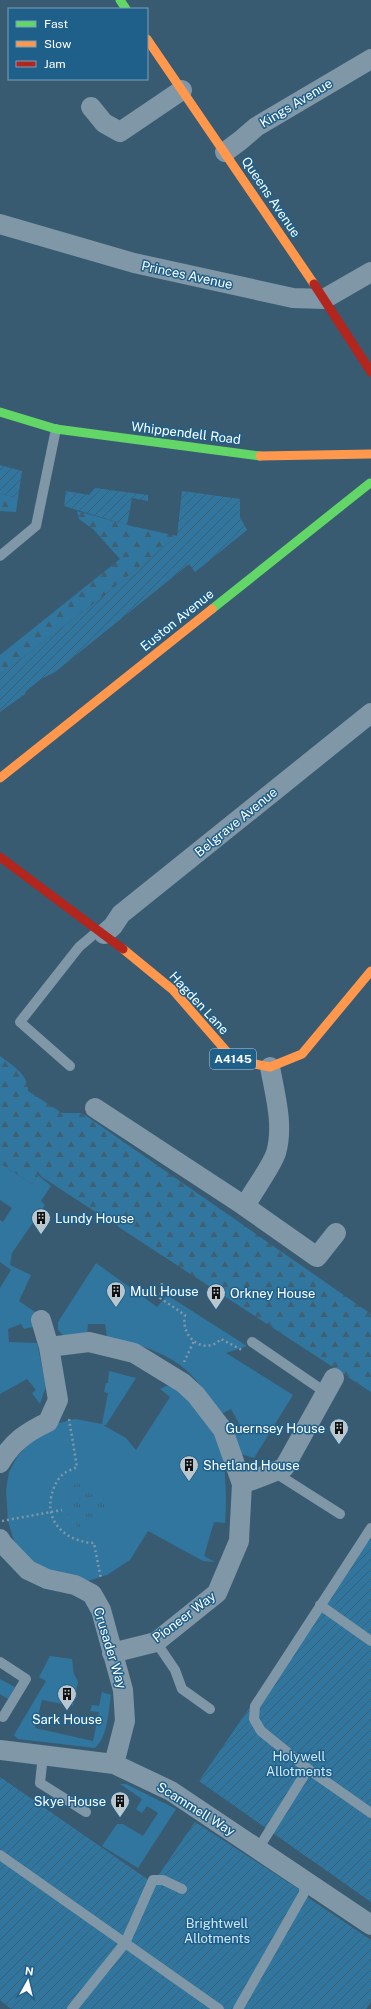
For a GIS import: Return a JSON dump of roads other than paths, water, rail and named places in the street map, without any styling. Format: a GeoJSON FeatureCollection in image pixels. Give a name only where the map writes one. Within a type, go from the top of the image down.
{"type":"FeatureCollection","features":[{"type":"Feature","properties":{"kind":"street","name":"Queens Avenue"},"geometry":{"type":"LineString","coordinates":[[148,40],[324,299],[371,372]]}},
{"type":"Feature","properties":{"kind":"street","name":"Kings Avenue"},"geometry":{"type":"LineString","coordinates":[[225,152],[242,140],[256,127],[371,59]]}},
{"type":"Feature","properties":{"kind":"street"},"geometry":{"type":"LineString","coordinates":[[91,107],[104,123],[120,132],[182,90]]}},
{"type":"Feature","properties":{"kind":"street","name":"Princes Avenue"},"geometry":{"type":"LineString","coordinates":[[0,224],[134,263],[293,298],[324,299]]}},
{"type":"Feature","properties":{"kind":"street"},"geometry":{"type":"LineString","coordinates":[[324,299],[371,272]]}},
{"type":"Feature","properties":{"kind":"street","name":"Whippendell Road"},"geometry":{"type":"LineString","coordinates":[[0,412],[56,429],[260,456],[371,454]]}},
{"type":"Feature","properties":{"kind":"street","name":"Euston Avenue"},"geometry":{"type":"LineString","coordinates":[[0,778],[370,483]]}},
{"type":"Feature","properties":{"kind":"street","name":"Belgrave Avenue"},"geometry":{"type":"LineString","coordinates":[[102,932],[114,926],[121,914],[371,713]]}},
{"type":"Feature","properties":{"kind":"street","name":"Hagden Lane"},"geometry":{"type":"LineString","coordinates":[[0,857],[102,932],[173,990],[234,1060],[270,1067]]}},
{"type":"Feature","properties":{"kind":"street","name":"A4145"},"geometry":{"type":"LineString","coordinates":[[270,1067],[302,1054],[371,971]]}},
{"type":"Feature","properties":{"kind":"street"},"geometry":{"type":"LineString","coordinates":[[243,1205],[248,1201],[275,1154],[279,1136],[278,1113],[270,1067]]}},
{"type":"Feature","properties":{"kind":"street"},"geometry":{"type":"LineString","coordinates":[[95,1108],[243,1205],[317,1257],[336,1233]]}},
{"type":"Feature","properties":{"kind":"street"},"geometry":{"type":"LineString","coordinates":[[0,1463],[6,1453],[28,1431],[48,1422],[58,1400],[49,1347],[41,1320]]}},
{"type":"Feature","properties":{"kind":"street","name":"Pioneer Way"},"geometry":{"type":"LineString","coordinates":[[49,1347],[90,1342],[134,1352],[187,1387],[223,1430],[242,1484],[239,1542],[217,1594],[156,1642],[112,1653]]}},
{"type":"Feature","properties":{"kind":"street"},"geometry":{"type":"LineString","coordinates":[[242,1484],[284,1468],[329,1385]]}},
{"type":"Feature","properties":{"kind":"street","name":"Crusader Way"},"geometry":{"type":"LineString","coordinates":[[0,1539],[28,1570],[47,1578],[75,1585],[92,1594],[101,1610],[123,1690],[125,1721],[114,1764]]}},
{"type":"Feature","properties":{"kind":"street","name":"Scammell Way"},"geometry":{"type":"LineString","coordinates":[[0,1750],[114,1764],[171,1791],[371,1925]]}},
{"type":"Feature","properties":{"kind":"lane"},"geometry":{"type":"LineString","coordinates":[[0,556],[36,526],[56,429]]}},
{"type":"Feature","properties":{"kind":"lane"},"geometry":{"type":"LineString","coordinates":[[70,1066],[20,1022],[79,947],[102,932]]}},
{"type":"Feature","properties":{"kind":"lane"},"geometry":{"type":"LineString","coordinates":[[254,1344],[329,1385]]}},
{"type":"Feature","properties":{"kind":"lane"},"geometry":{"type":"LineString","coordinates":[[274,1472],[340,1514]]}},
{"type":"Feature","properties":{"kind":"lane"},"geometry":{"type":"LineString","coordinates":[[371,1528],[255,1706],[254,1719],[261,1731],[268,1738],[308,1769],[371,1813]]}},
{"type":"Feature","properties":{"kind":"lane"},"geometry":{"type":"LineString","coordinates":[[320,1605],[371,1641]]}},
{"type":"Feature","properties":{"kind":"lane"},"geometry":{"type":"LineString","coordinates":[[156,1642],[175,1670],[182,1689],[210,1709]]}},
{"type":"Feature","properties":{"kind":"lane"},"geometry":{"type":"LineString","coordinates":[[0,1662],[26,1679],[3,1716]]}},
{"type":"Feature","properties":{"kind":"lane"},"geometry":{"type":"LineString","coordinates":[[43,1756],[40,1783],[86,1812]]}},
{"type":"Feature","properties":{"kind":"lane"},"geometry":{"type":"LineString","coordinates":[[258,1849],[308,1769]]}},
{"type":"Feature","properties":{"kind":"lane"},"geometry":{"type":"LineString","coordinates":[[0,1855],[219,2009]]}},
{"type":"Feature","properties":{"kind":"lane"},"geometry":{"type":"LineString","coordinates":[[72,2009],[124,1943],[153,1880],[163,1880],[182,1889]]}},
{"type":"Feature","properties":{"kind":"lane"},"geometry":{"type":"LineString","coordinates":[[238,2009],[304,1893],[305,1880]]}},
{"type":"Feature","properties":{"kind":"place","name":"Lundy House"},"geometry":{"type":"Point","coordinates":[41,1235]}},
{"type":"Feature","properties":{"kind":"place","name":"Mull House"},"geometry":{"type":"Point","coordinates":[116,1308]}},
{"type":"Feature","properties":{"kind":"place","name":"Orkney House"},"geometry":{"type":"Point","coordinates":[216,1310]}},
{"type":"Feature","properties":{"kind":"place","name":"Guernsey House"},"geometry":{"type":"Point","coordinates":[339,1445]}},
{"type":"Feature","properties":{"kind":"place","name":"Shetland House"},"geometry":{"type":"Point","coordinates":[189,1482]}},
{"type":"Feature","properties":{"kind":"place","name":"Sark House"},"geometry":{"type":"Point","coordinates":[67,1711]}},
{"type":"Feature","properties":{"kind":"place","name":"Skye House"},"geometry":{"type":"Point","coordinates":[120,1818]}},
{"type":"Feature","properties":{"kind":"park label","name":"Holywell Allotments"},"geometry":{"type":"Point","coordinates":[299,1764]}},
{"type":"Feature","properties":{"kind":"park label","name":"Brightwell Allotments"},"geometry":{"type":"Point","coordinates":[217,1930]}}]}
